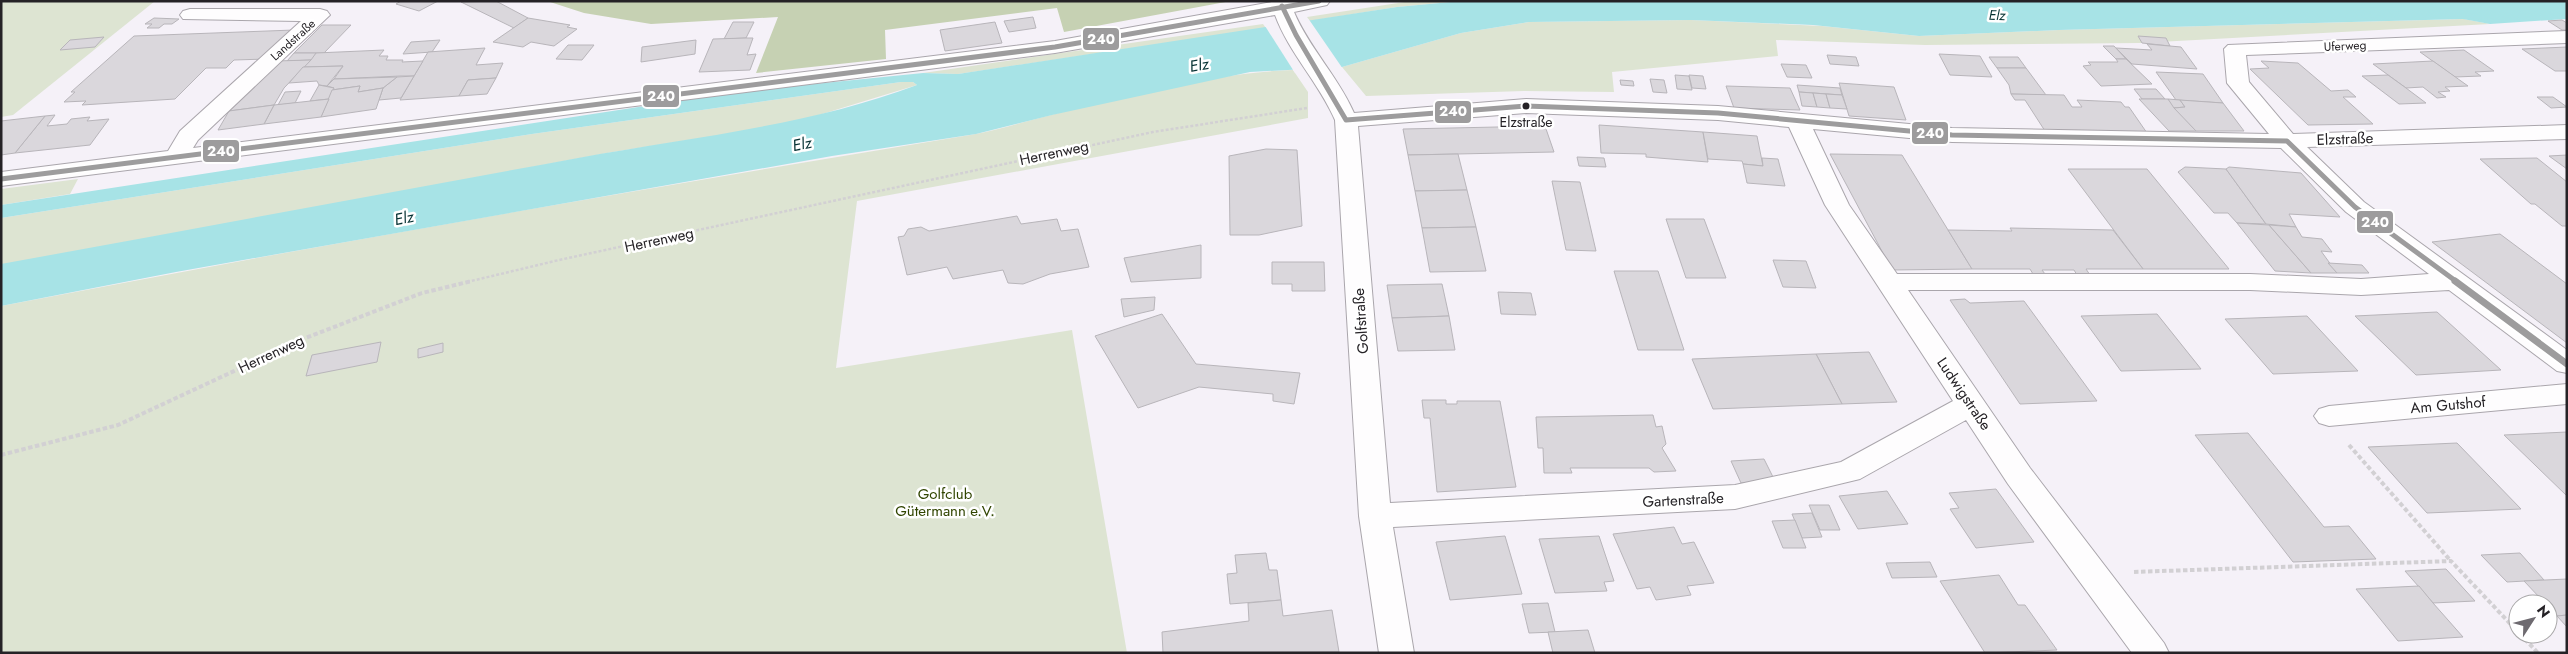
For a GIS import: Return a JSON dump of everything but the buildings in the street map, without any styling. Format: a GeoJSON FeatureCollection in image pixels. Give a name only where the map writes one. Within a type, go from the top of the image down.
{"type":"FeatureCollection","features":[{"type":"Feature","properties":{"kind":"street"},"geometry":{"type":"LineString","coordinates":[[1,179],[1054,47],[1284,13],[1320,1]]}},
{"type":"Feature","properties":{"kind":"street","name":"Golfstraße"},"geometry":{"type":"LineString","coordinates":[[1284,13],[1339,104],[1375,516],[1396,653]]}},
{"type":"Feature","properties":{"kind":"street","name":"Landstraße"},"geometry":{"type":"LineString","coordinates":[[176,157],[188,136],[320,15],[190,15]]}},
{"type":"Feature","properties":{"kind":"street","name":"Uferweg"},"geometry":{"type":"LineString","coordinates":[[2288,141],[2238,83],[2234,49],[2288,49],[2567,37]]}},
{"type":"Feature","properties":{"kind":"street","name":"Elzstraße"},"geometry":{"type":"LineString","coordinates":[[1339,104],[1526,106],[1718,113],[1952,135],[2288,141],[2567,132]]}},
{"type":"Feature","properties":{"kind":"street","name":"Ludwigstraße"},"geometry":{"type":"LineString","coordinates":[[1798,121],[1837,205],[2019,476],[2152,653]]}},
{"type":"Feature","properties":{"kind":"street"},"geometry":{"type":"LineString","coordinates":[[2288,141],[2355,206],[2567,364]]}},
{"type":"Feature","properties":{"kind":"street"},"geometry":{"type":"LineString","coordinates":[[1889,282],[2250,282],[2361,287],[2455,281]]}},
{"type":"Feature","properties":{"kind":"street","name":"Am Gutshof"},"geometry":{"type":"LineString","coordinates":[[2329,416],[2567,394]]}},
{"type":"Feature","properties":{"kind":"street","name":"Gartenstraße"},"geometry":{"type":"LineString","coordinates":[[1375,516],[1735,497],[1849,471],[1971,404]]}},
{"type":"Feature","properties":{"kind":"path","name":"Herrenweg"},"geometry":{"type":"LineString","coordinates":[[1,455],[118,425],[303,339],[422,293],[569,258],[1153,132],[1339,104]]}},
{"type":"Feature","properties":{"kind":"path"},"geometry":{"type":"LineString","coordinates":[[2329,416],[2343,439],[2451,561],[2508,621]]}},
{"type":"Feature","properties":{"kind":"path"},"geometry":{"type":"LineString","coordinates":[[2092,574],[2451,561]]}},
{"type":"Feature","properties":{"kind":"green space"},"geometry":{"type":"Polygon","coordinates":[[[1,1],[155,1],[13,115],[1,117],[1,1]]]}},
{"type":"Feature","properties":{"kind":"green space"},"geometry":{"type":"Polygon","coordinates":[[[547,1],[1231,1],[1064,32],[1057,8],[885,30],[886,59],[756,73],[778,17],[651,24],[584,13],[547,1]]]}},
{"type":"Feature","properties":{"kind":"green space"},"geometry":{"type":"Polygon","coordinates":[[[1411,1],[1461,1],[1397,7],[1310,21],[1307,17],[1411,1]]]}},
{"type":"Feature","properties":{"kind":"green space"},"geometry":{"type":"Polygon","coordinates":[[[2464,19],[2490,24],[2140,43],[1925,45],[1776,40],[1778,56],[1612,72],[1614,92],[1524,91],[1366,96],[1342,67],[1461,33],[1529,22],[1691,20],[1822,26],[1919,36],[2059,30],[2464,19]]]}},
{"type":"Feature","properties":{"kind":"green space"},"geometry":{"type":"Polygon","coordinates":[[[1263,24],[1266,28],[958,74],[923,73],[1263,24]]]}},
{"type":"Feature","properties":{"kind":"green space","name":"Golfclub Gütermann e.V."},"geometry":{"type":"Polygon","coordinates":[[[1293,70],[1308,92],[1308,118],[857,201],[836,368],[1072,330],[1127,653],[1,653],[1,306],[485,217],[980,133],[1138,93],[1200,81],[1262,72],[1293,70]]]}},
{"type":"Feature","properties":{"kind":"green space"},"geometry":{"type":"Polygon","coordinates":[[[901,82],[913,82],[917,85],[819,115],[765,128],[613,152],[1,266],[1,218],[532,134],[901,82]]]}},
{"type":"Feature","properties":{"kind":"green space"},"geometry":{"type":"Polygon","coordinates":[[[78,179],[70,194],[1,205],[1,189],[78,179]]]}},
{"type":"Feature","properties":{"kind":"water","name":"Elz"},"geometry":{"type":"Polygon","coordinates":[[[1461,1],[2567,1],[2567,19],[2490,24],[2463,19],[2059,30],[1919,36],[1813,25],[1691,20],[1529,22],[1461,33],[1342,67],[1250,72],[1052,115],[976,134],[832,156],[176,272],[1,306],[1,264],[578,158],[792,121],[876,99],[917,85],[913,82],[901,82],[532,134],[1,218],[1,205],[736,92],[923,73],[958,74],[1397,7],[1461,1]]]}},
{"type":"Feature","properties":{"kind":"pier"},"geometry":{"type":"Polygon","coordinates":[[[1308,19],[1343,69],[1295,73],[1265,26],[1308,19]]]}},
{"type":"Feature","properties":{"kind":"transit line","name":"240"},"geometry":{"type":"LineString","coordinates":[[1,179],[1055,47],[1319,1]]}},
{"type":"Feature","properties":{"kind":"transit line","name":"240"},"geometry":{"type":"LineString","coordinates":[[1282,6],[1296,35],[1331,91],[1346,120],[1526,106],[1718,113],[1952,135],[2287,141],[2355,207],[2567,364]]}},
{"type":"Feature","properties":{"kind":"place","name":"Elzstraße"},"geometry":{"type":"Point","coordinates":[1526,106]}}]}
